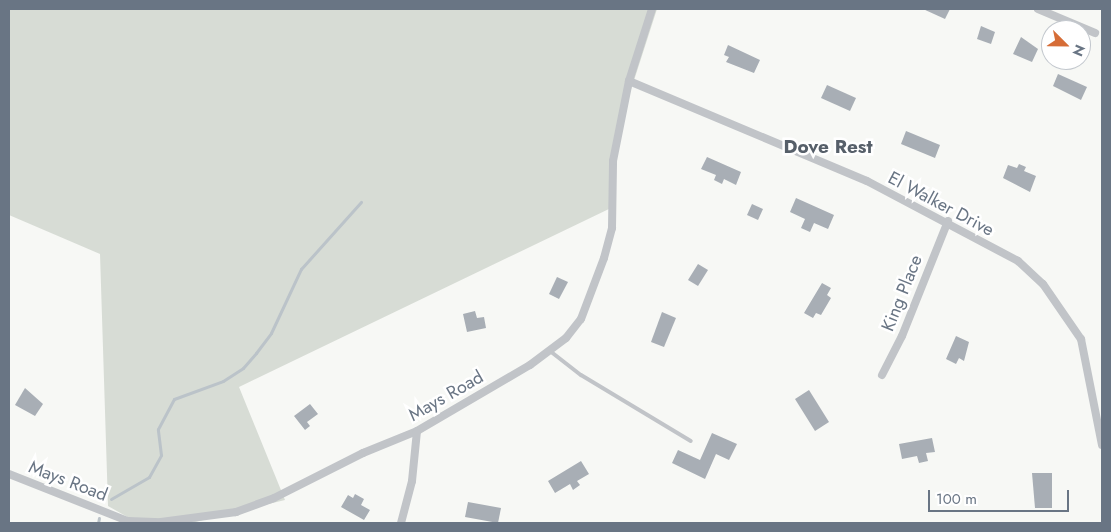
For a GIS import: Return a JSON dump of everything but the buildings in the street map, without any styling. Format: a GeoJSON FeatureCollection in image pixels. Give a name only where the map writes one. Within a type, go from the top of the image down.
{"type":"FeatureCollection","features":[{"type":"Feature","properties":{"kind":"street","name":"Mays Road"},"geometry":{"type":"LineString","coordinates":[[9,474],[128,521],[197,518],[236,512],[274,498],[363,453],[417,431],[550,351],[566,338],[581,319],[604,258],[612,228],[613,161],[629,81],[652,9]]}},
{"type":"Feature","properties":{"kind":"street"},"geometry":{"type":"LineString","coordinates":[[1038,9],[1095,33]]}},
{"type":"Feature","properties":{"kind":"street","name":"El Walker Drive"},"geometry":{"type":"LineString","coordinates":[[629,81],[867,181],[948,221],[1018,261],[1043,284],[1073,324],[1085,356],[1102,444]]}},
{"type":"Feature","properties":{"kind":"street","name":"King Place"},"geometry":{"type":"LineString","coordinates":[[882,375],[902,336],[948,221]]}},
{"type":"Feature","properties":{"kind":"street"},"geometry":{"type":"LineString","coordinates":[[401,523],[412,481],[417,431]]}},
{"type":"Feature","properties":{"kind":"lane"},"geometry":{"type":"LineString","coordinates":[[550,351],[581,375],[691,441]]}},
{"type":"Feature","properties":{"kind":"shaded area"},"geometry":{"type":"Polygon","coordinates":[[[9,9],[657,9],[618,130],[611,208],[239,387],[285,500],[191,523],[138,523],[108,506],[100,254],[9,215],[9,9]]]}},
{"type":"Feature","properties":{"kind":"waterway"},"geometry":{"type":"LineString","coordinates":[[111,499],[149,477],[161,455],[158,429],[174,399],[223,381],[243,368],[256,353],[271,333],[301,269],[361,202]]}},
{"type":"Feature","properties":{"kind":"waterway"},"geometry":{"type":"LineString","coordinates":[[98,523],[99,518]]}},
{"type":"Feature","properties":{"kind":"district","name":"Dove Rest"},"geometry":{"type":"Point","coordinates":[828,147]}}]}
